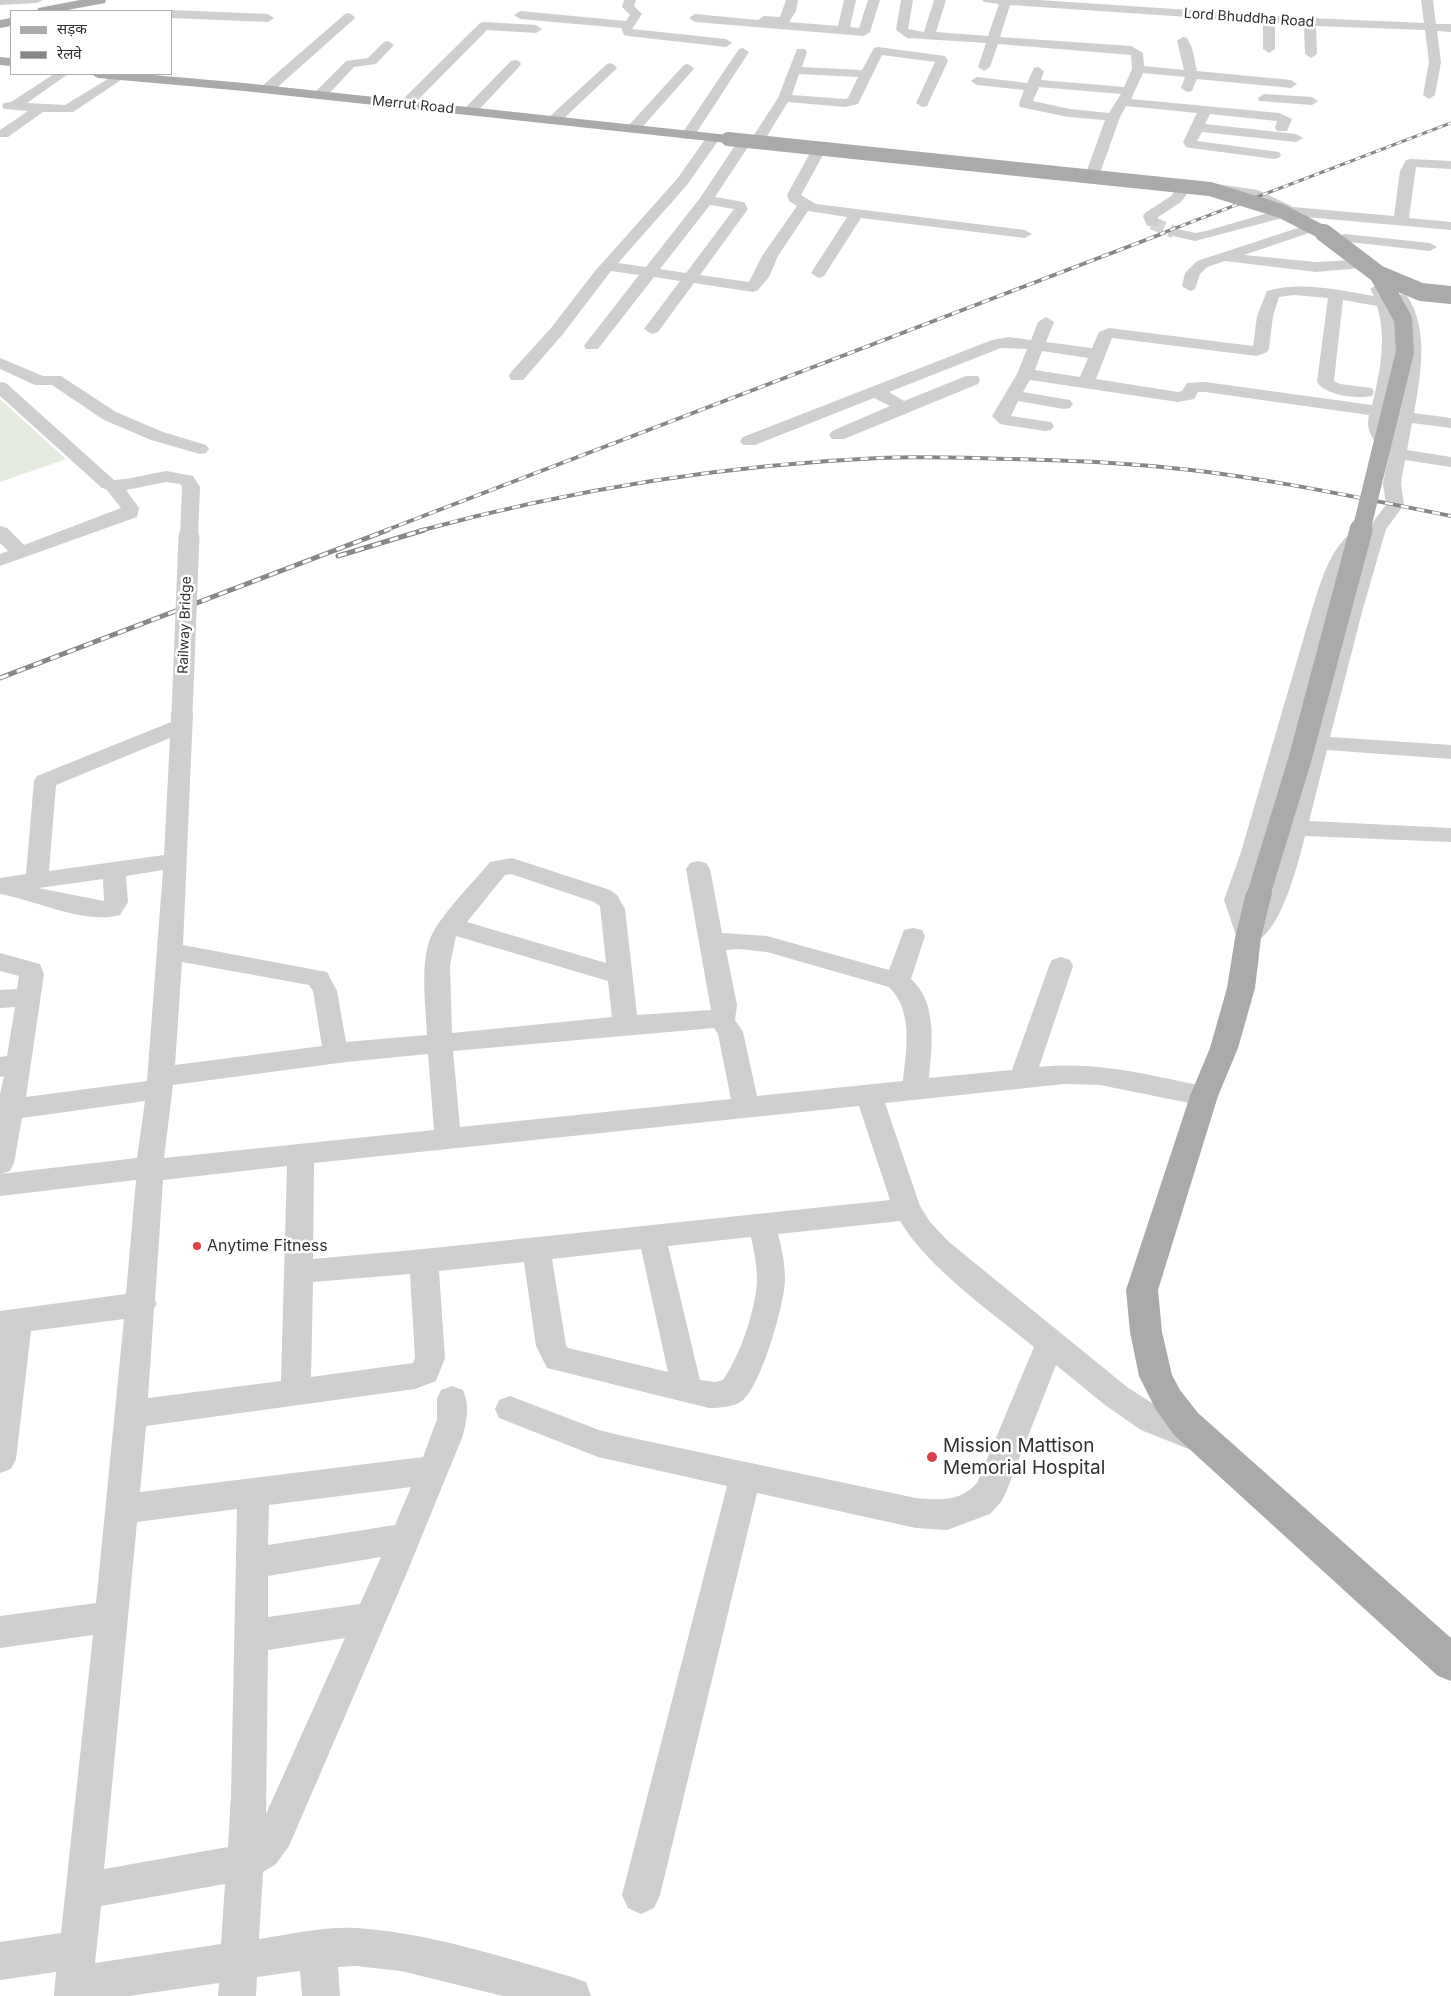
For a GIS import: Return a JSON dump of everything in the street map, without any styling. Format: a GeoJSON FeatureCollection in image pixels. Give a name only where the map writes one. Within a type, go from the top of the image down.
{"type":"FeatureCollection","features":[{"type":"Feature","properties":{"kind":"main road"},"geometry":{"type":"LineString","coordinates":[[49,10],[105,1]]}},
{"type":"Feature","properties":{"kind":"main road"},"geometry":{"type":"LineString","coordinates":[[68,10],[105,1]]}},
{"type":"Feature","properties":{"kind":"main road","name":"Merrut Road"},"geometry":{"type":"LineString","coordinates":[[109,75],[267,89],[714,139],[1210,189],[1281,211],[1319,229],[1382,293]]}},
{"type":"Feature","properties":{"kind":"main road"},"geometry":{"type":"LineString","coordinates":[[1382,293],[1415,290],[1451,294]]}},
{"type":"Feature","properties":{"kind":"main road"},"geometry":{"type":"LineString","coordinates":[[1382,293],[1402,305],[1410,313],[1451,300]]}},
{"type":"Feature","properties":{"kind":"main road"},"geometry":{"type":"LineString","coordinates":[[1402,305],[1405,352],[1343,604],[1284,816],[1259,893],[1248,938],[1241,988],[1234,1014],[1224,1048],[1204,1096],[1142,1290],[1146,1332],[1156,1376],[1168,1400],[1186,1424],[1451,1663]]}},
{"type":"Feature","properties":{"kind":"street"},"geometry":{"type":"LineString","coordinates":[[0,2],[37,0]]}},
{"type":"Feature","properties":{"kind":"street"},"geometry":{"type":"LineString","coordinates":[[172,12],[181,0]]}},
{"type":"Feature","properties":{"kind":"street"},"geometry":{"type":"LineString","coordinates":[[630,0],[628,7],[636,14],[636,17],[626,31],[726,43]]}},
{"type":"Feature","properties":{"kind":"street"},"geometry":{"type":"LineString","coordinates":[[779,24],[790,11],[792,0]]}},
{"type":"Feature","properties":{"kind":"street"},"geometry":{"type":"LineString","coordinates":[[847,35],[850,0]]}},
{"type":"Feature","properties":{"kind":"street"},"geometry":{"type":"LineString","coordinates":[[695,16],[779,24],[847,35],[866,32],[874,0]]}},
{"type":"Feature","properties":{"kind":"street"},"geometry":{"type":"LineString","coordinates":[[907,0],[903,32],[929,36],[1131,50],[1137,54],[1138,69],[1129,91],[1113,117],[1093,173]]}},
{"type":"Feature","properties":{"kind":"street"},"geometry":{"type":"LineString","coordinates":[[929,36],[940,0]]}},
{"type":"Feature","properties":{"kind":"street","name":"Lord Bhuddha Road"},"geometry":{"type":"LineString","coordinates":[[988,0],[1036,5],[1080,6],[1123,4],[1201,7],[1310,22],[1451,28]]}},
{"type":"Feature","properties":{"kind":"street"},"geometry":{"type":"LineString","coordinates":[[1143,0],[1201,7]]}},
{"type":"Feature","properties":{"kind":"street"},"geometry":{"type":"LineString","coordinates":[[1427,0],[1435,62],[1429,95]]}},
{"type":"Feature","properties":{"kind":"street"},"geometry":{"type":"LineString","coordinates":[[0,10],[17,6],[18,1]]}},
{"type":"Feature","properties":{"kind":"street"},"geometry":{"type":"LineString","coordinates":[[984,67],[1006,1]]}},
{"type":"Feature","properties":{"kind":"street"},"geometry":{"type":"LineString","coordinates":[[1075,31],[1080,6]]}},
{"type":"Feature","properties":{"kind":"street"},"geometry":{"type":"LineString","coordinates":[[172,13],[268,18]]}},
{"type":"Feature","properties":{"kind":"street"},"geometry":{"type":"LineString","coordinates":[[520,15],[630,25]]}},
{"type":"Feature","properties":{"kind":"street"},"geometry":{"type":"LineString","coordinates":[[267,89],[348,16]]}},
{"type":"Feature","properties":{"kind":"street"},"geometry":{"type":"LineString","coordinates":[[1269,49],[1274,16]]}},
{"type":"Feature","properties":{"kind":"street"},"geometry":{"type":"LineString","coordinates":[[1310,22],[1310,54]]}},
{"type":"Feature","properties":{"kind":"street"},"geometry":{"type":"LineString","coordinates":[[406,104],[484,26],[536,29]]}},
{"type":"Feature","properties":{"kind":"street"},"geometry":{"type":"LineString","coordinates":[[1028,42],[1032,29]]}},
{"type":"Feature","properties":{"kind":"street"},"geometry":{"type":"LineString","coordinates":[[1179,108],[1190,93],[1187,47],[1183,41]]}},
{"type":"Feature","properties":{"kind":"street"},"geometry":{"type":"LineString","coordinates":[[320,95],[350,64],[372,61],[388,45]]}},
{"type":"Feature","properties":{"kind":"street"},"geometry":{"type":"LineString","coordinates":[[862,50],[937,58],[942,61],[922,104]]}},
{"type":"Feature","properties":{"kind":"street"},"geometry":{"type":"LineString","coordinates":[[784,98],[853,101],[878,51]]}},
{"type":"Feature","properties":{"kind":"street"},"geometry":{"type":"LineString","coordinates":[[592,346],[706,200],[714,139],[743,52]]}},
{"type":"Feature","properties":{"kind":"street"},"geometry":{"type":"LineString","coordinates":[[759,138],[784,98],[801,52]]}},
{"type":"Feature","properties":{"kind":"street"},"geometry":{"type":"LineString","coordinates":[[470,111],[515,64]]}},
{"type":"Feature","properties":{"kind":"street"},"geometry":{"type":"LineString","coordinates":[[794,70],[868,69],[890,66],[938,70]]}},
{"type":"Feature","properties":{"kind":"street"},"geometry":{"type":"LineString","coordinates":[[554,120],[611,67]]}},
{"type":"Feature","properties":{"kind":"street"},"geometry":{"type":"LineString","coordinates":[[1138,69],[1190,70],[1238,67]]}},
{"type":"Feature","properties":{"kind":"street"},"geometry":{"type":"LineString","coordinates":[[633,129],[688,68]]}},
{"type":"Feature","properties":{"kind":"street"},"geometry":{"type":"LineString","coordinates":[[1190,70],[1292,84]]}},
{"type":"Feature","properties":{"kind":"street"},"geometry":{"type":"LineString","coordinates":[[6,105],[60,75]]}},
{"type":"Feature","properties":{"kind":"street"},"geometry":{"type":"LineString","coordinates":[[6,105],[71,108],[109,75]]}},
{"type":"Feature","properties":{"kind":"street"},"geometry":{"type":"LineString","coordinates":[[977,81],[1035,80],[1129,91]]}},
{"type":"Feature","properties":{"kind":"street"},"geometry":{"type":"LineString","coordinates":[[1035,80],[1024,103],[1026,105],[1113,117]]}},
{"type":"Feature","properties":{"kind":"street"},"geometry":{"type":"LineString","coordinates":[[1251,97],[1312,101]]}},
{"type":"Feature","properties":{"kind":"street"},"geometry":{"type":"LineString","coordinates":[[1121,102],[1283,118],[1285,119],[1282,128]]}},
{"type":"Feature","properties":{"kind":"street"},"geometry":{"type":"LineString","coordinates":[[3,134],[40,108]]}},
{"type":"Feature","properties":{"kind":"street"},"geometry":{"type":"LineString","coordinates":[[1205,110],[1190,142],[1194,145],[1274,156]]}},
{"type":"Feature","properties":{"kind":"street"},"geometry":{"type":"LineString","coordinates":[[1196,127],[1296,138]]}},
{"type":"Feature","properties":{"kind":"street"},"geometry":{"type":"LineString","coordinates":[[517,376],[608,266],[682,182],[717,134],[1093,173],[1206,187],[1255,194],[1253,193],[1301,218],[1323,225],[1345,238],[1373,260],[1388,276],[1402,305],[1410,314],[1414,338],[1413,367],[1392,483],[1396,505],[1376,529],[1352,612],[1287,861],[1269,912],[1248,938]]}},
{"type":"Feature","properties":{"kind":"street"},"geometry":{"type":"LineString","coordinates":[[714,139],[817,153],[1076,181],[1162,189],[1206,187]]}},
{"type":"Feature","properties":{"kind":"street"},"geometry":{"type":"LineString","coordinates":[[817,153],[794,195],[794,198],[805,205],[856,214],[1026,234]]}},
{"type":"Feature","properties":{"kind":"street"},"geometry":{"type":"LineString","coordinates":[[1402,221],[1407,172],[1411,163],[1451,165]]}},
{"type":"Feature","properties":{"kind":"street"},"geometry":{"type":"LineString","coordinates":[[1152,223],[1150,216],[1176,199],[1184,189]]}},
{"type":"Feature","properties":{"kind":"street"},"geometry":{"type":"LineString","coordinates":[[652,329],[678,292],[691,279],[741,209],[739,205],[706,200]]}},
{"type":"Feature","properties":{"kind":"street"},"geometry":{"type":"LineString","coordinates":[[608,266],[691,279],[754,286],[761,277],[770,256],[805,205]]}},
{"type":"Feature","properties":{"kind":"street"},"geometry":{"type":"LineString","coordinates":[[819,273],[856,214]]}},
{"type":"Feature","properties":{"kind":"street"},"geometry":{"type":"LineString","coordinates":[[1190,286],[1190,279],[1197,268],[1301,218]]}},
{"type":"Feature","properties":{"kind":"street"},"geometry":{"type":"LineString","coordinates":[[1301,218],[1372,278],[1382,293],[1392,331],[1388,375],[1379,411],[1377,430],[1380,436],[1398,453],[1451,462]]}},
{"type":"Feature","properties":{"kind":"street"},"geometry":{"type":"LineString","coordinates":[[1174,232],[1195,238],[1301,218],[1402,221],[1451,226]]}},
{"type":"Feature","properties":{"kind":"street"},"geometry":{"type":"LineString","coordinates":[[1345,238],[1430,247]]}},
{"type":"Feature","properties":{"kind":"street"},"geometry":{"type":"LineString","coordinates":[[1222,257],[1316,267],[1356,265]]}},
{"type":"Feature","properties":{"kind":"street"},"geometry":{"type":"LineString","coordinates":[[1086,383],[1105,335],[1114,332],[1257,351],[1261,349],[1265,316],[1272,294],[1284,290],[1336,296],[1382,293],[1402,305],[1451,294]]}},
{"type":"Feature","properties":{"kind":"street"},"geometry":{"type":"LineString","coordinates":[[1336,296],[1325,382],[1328,385],[1339,388],[1383,394]]}},
{"type":"Feature","properties":{"kind":"street"},"geometry":{"type":"LineString","coordinates":[[1045,426],[1002,418],[1002,412],[1025,374],[1046,322]]}},
{"type":"Feature","properties":{"kind":"street"},"geometry":{"type":"LineString","coordinates":[[749,441],[998,343],[1009,342],[1097,354]]}},
{"type":"Feature","properties":{"kind":"street"},"geometry":{"type":"LineString","coordinates":[[0,363],[41,381],[55,380],[110,416],[157,436],[200,449],[141,480],[114,486],[108,484],[0,388]]}},
{"type":"Feature","properties":{"kind":"street"},"geometry":{"type":"LineString","coordinates":[[1025,374],[1178,397],[1188,395],[1193,387],[1205,387],[1379,411]]}},
{"type":"Feature","properties":{"kind":"street"},"geometry":{"type":"LineString","coordinates":[[838,435],[903,406],[972,380]]}},
{"type":"Feature","properties":{"kind":"street"},"geometry":{"type":"LineString","coordinates":[[875,391],[903,406]]}},
{"type":"Feature","properties":{"kind":"street"},"geometry":{"type":"LineString","coordinates":[[1012,396],[1064,404]]}},
{"type":"Feature","properties":{"kind":"street"},"geometry":{"type":"LineString","coordinates":[[1405,417],[1451,423]]}},
{"type":"Feature","properties":{"kind":"street","name":"Railway Bridge"},"geometry":{"type":"LineString","coordinates":[[74,1977],[132,1414],[142,1304],[151,1167],[171,951],[191,487],[188,480],[174,476],[141,480]]}},
{"type":"Feature","properties":{"kind":"street"},"geometry":{"type":"LineString","coordinates":[[0,560],[130,513],[130,508],[114,486]]}},
{"type":"Feature","properties":{"kind":"street"},"geometry":{"type":"LineString","coordinates":[[1248,938],[1236,900],[1253,852],[1322,606],[1334,573],[1351,540],[1365,531],[1376,529]]}},
{"type":"Feature","properties":{"kind":"street"},"geometry":{"type":"LineString","coordinates":[[0,532],[21,553]]}},
{"type":"Feature","properties":{"kind":"street"},"geometry":{"type":"LineString","coordinates":[[37,881],[45,781],[181,719]]}},
{"type":"Feature","properties":{"kind":"street"},"geometry":{"type":"LineString","coordinates":[[1317,743],[1451,752]]}},
{"type":"Feature","properties":{"kind":"street"},"geometry":{"type":"LineString","coordinates":[[1295,828],[1451,835]]}},
{"type":"Feature","properties":{"kind":"street"},"geometry":{"type":"LineString","coordinates":[[0,886],[175,861]]}},
{"type":"Feature","properties":{"kind":"street"},"geometry":{"type":"LineString","coordinates":[[448,1139],[439,1045],[438,961],[440,943],[494,871],[501,866],[512,866],[602,896],[610,901],[613,909],[625,1024]]}},
{"type":"Feature","properties":{"kind":"street"},"geometry":{"type":"LineString","coordinates":[[0,886],[50,900],[108,910],[116,902],[114,869]]}},
{"type":"Feature","properties":{"kind":"street"},"geometry":{"type":"LineString","coordinates":[[698,869],[724,1005],[722,1021]]}},
{"type":"Feature","properties":{"kind":"street"},"geometry":{"type":"LineString","coordinates":[[451,926],[620,976]]}},
{"type":"Feature","properties":{"kind":"street"},"geometry":{"type":"LineString","coordinates":[[898,981],[914,936]]}},
{"type":"Feature","properties":{"kind":"street"},"geometry":{"type":"LineString","coordinates":[[712,942],[739,941],[767,944],[898,981],[909,990],[916,1008],[918,1057],[915,1091]]}},
{"type":"Feature","properties":{"kind":"street"},"geometry":{"type":"LineString","coordinates":[[171,951],[318,978],[325,991],[334,1045],[338,1050],[346,1052]]}},
{"type":"Feature","properties":{"kind":"street"},"geometry":{"type":"LineString","coordinates":[[0,962],[30,970],[28,997],[9,1066],[12,1109],[0,1163]]}},
{"type":"Feature","properties":{"kind":"street"},"geometry":{"type":"LineString","coordinates":[[1022,1079],[1061,966]]}},
{"type":"Feature","properties":{"kind":"street"},"geometry":{"type":"LineString","coordinates":[[0,999],[28,997]]}},
{"type":"Feature","properties":{"kind":"street"},"geometry":{"type":"LineString","coordinates":[[12,1109],[346,1052],[439,1045],[625,1024],[715,1019],[722,1021],[730,1032],[746,1108]]}},
{"type":"Feature","properties":{"kind":"street"},"geometry":{"type":"LineString","coordinates":[[0,1185],[151,1167],[162,1169],[300,1156],[1064,1074],[1100,1075],[1204,1096]]}},
{"type":"Feature","properties":{"kind":"street"},"geometry":{"type":"LineString","coordinates":[[869,1096],[907,1209],[920,1230],[939,1250],[1116,1396],[1152,1420],[1205,1442]]}},
{"type":"Feature","properties":{"kind":"street"},"geometry":{"type":"LineString","coordinates":[[296,1393],[300,1156]]}},
{"type":"Feature","properties":{"kind":"street"},"geometry":{"type":"LineString","coordinates":[[297,1272],[424,1261],[907,1209]]}},
{"type":"Feature","properties":{"kind":"street"},"geometry":{"type":"LineString","coordinates":[[536,1249],[550,1346],[558,1359],[720,1396],[733,1389],[741,1379],[769,1297],[770,1271],[762,1224]]}},
{"type":"Feature","properties":{"kind":"street"},"geometry":{"type":"LineString","coordinates":[[652,1236],[687,1390]]}},
{"type":"Feature","properties":{"kind":"street"},"geometry":{"type":"LineString","coordinates":[[132,1414],[415,1376],[425,1372],[430,1358],[424,1261]]}},
{"type":"Feature","properties":{"kind":"street"},"geometry":{"type":"LineString","coordinates":[[0,1459],[9,1322],[142,1304]]}},
{"type":"Feature","properties":{"kind":"street"},"geometry":{"type":"LineString","coordinates":[[510,1409],[598,1443],[665,1460],[916,1513],[946,1515],[979,1504],[990,1492],[1050,1343]]}},
{"type":"Feature","properties":{"kind":"street"},"geometry":{"type":"LineString","coordinates":[[83,1891],[246,1862],[263,1850],[276,1833],[371,1618],[447,1438],[452,1419],[452,1399]]}},
{"type":"Feature","properties":{"kind":"street"},"geometry":{"type":"LineString","coordinates":[[122,1509],[433,1470]]}},
{"type":"Feature","properties":{"kind":"street"},"geometry":{"type":"LineString","coordinates":[[641,1895],[744,1476]]}},
{"type":"Feature","properties":{"kind":"street"},"geometry":{"type":"LineString","coordinates":[[238,1978],[246,1862],[252,1636],[253,1492]]}},
{"type":"Feature","properties":{"kind":"street"},"geometry":{"type":"LineString","coordinates":[[252,1563],[405,1538]]}},
{"type":"Feature","properties":{"kind":"street"},"geometry":{"type":"LineString","coordinates":[[0,1632],[111,1617]]}},
{"type":"Feature","properties":{"kind":"street"},"geometry":{"type":"LineString","coordinates":[[252,1636],[371,1618]]}},
{"type":"Feature","properties":{"kind":"street"},"geometry":{"type":"LineString","coordinates":[[0,1961],[74,1977],[238,1978],[318,1949],[374,1948],[401,1952],[475,1969],[572,1996]]}},
{"type":"Feature","properties":{"kind":"street"},"geometry":{"type":"LineString","coordinates":[[318,1949],[321,1996]]}},
{"type":"Feature","properties":{"kind":"shaded area"},"geometry":{"type":"Polygon","coordinates":[[[0,399],[66,459],[0,482],[0,399]]]}},
{"type":"Feature","properties":{"kind":"tunnel"},"geometry":{"type":"LineString","coordinates":[[1152,223],[1174,232]]}},
{"type":"Feature","properties":{"kind":"railway"},"geometry":{"type":"LineString","coordinates":[[1160,234],[1451,123]]}},
{"type":"Feature","properties":{"kind":"railway"},"geometry":{"type":"LineString","coordinates":[[384,531],[1164,233]]}},
{"type":"Feature","properties":{"kind":"railway"},"geometry":{"type":"LineString","coordinates":[[419,531],[532,503],[705,473],[821,461],[911,457],[1048,460],[1143,465],[1198,471],[1307,488],[1451,516]]}},
{"type":"Feature","properties":{"kind":"railway"},"geometry":{"type":"LineString","coordinates":[[0,678],[388,530]]}},
{"type":"Feature","properties":{"kind":"railway"},"geometry":{"type":"LineString","coordinates":[[338,556],[424,530]]}},
{"type":"Feature","properties":{"kind":"place","name":"Anytime Fitness"},"geometry":{"type":"Point","coordinates":[197,1246]}},
{"type":"Feature","properties":{"kind":"place","name":"Mission Mattison Memorial Hospital"},"geometry":{"type":"Point","coordinates":[932,1457]}}]}
